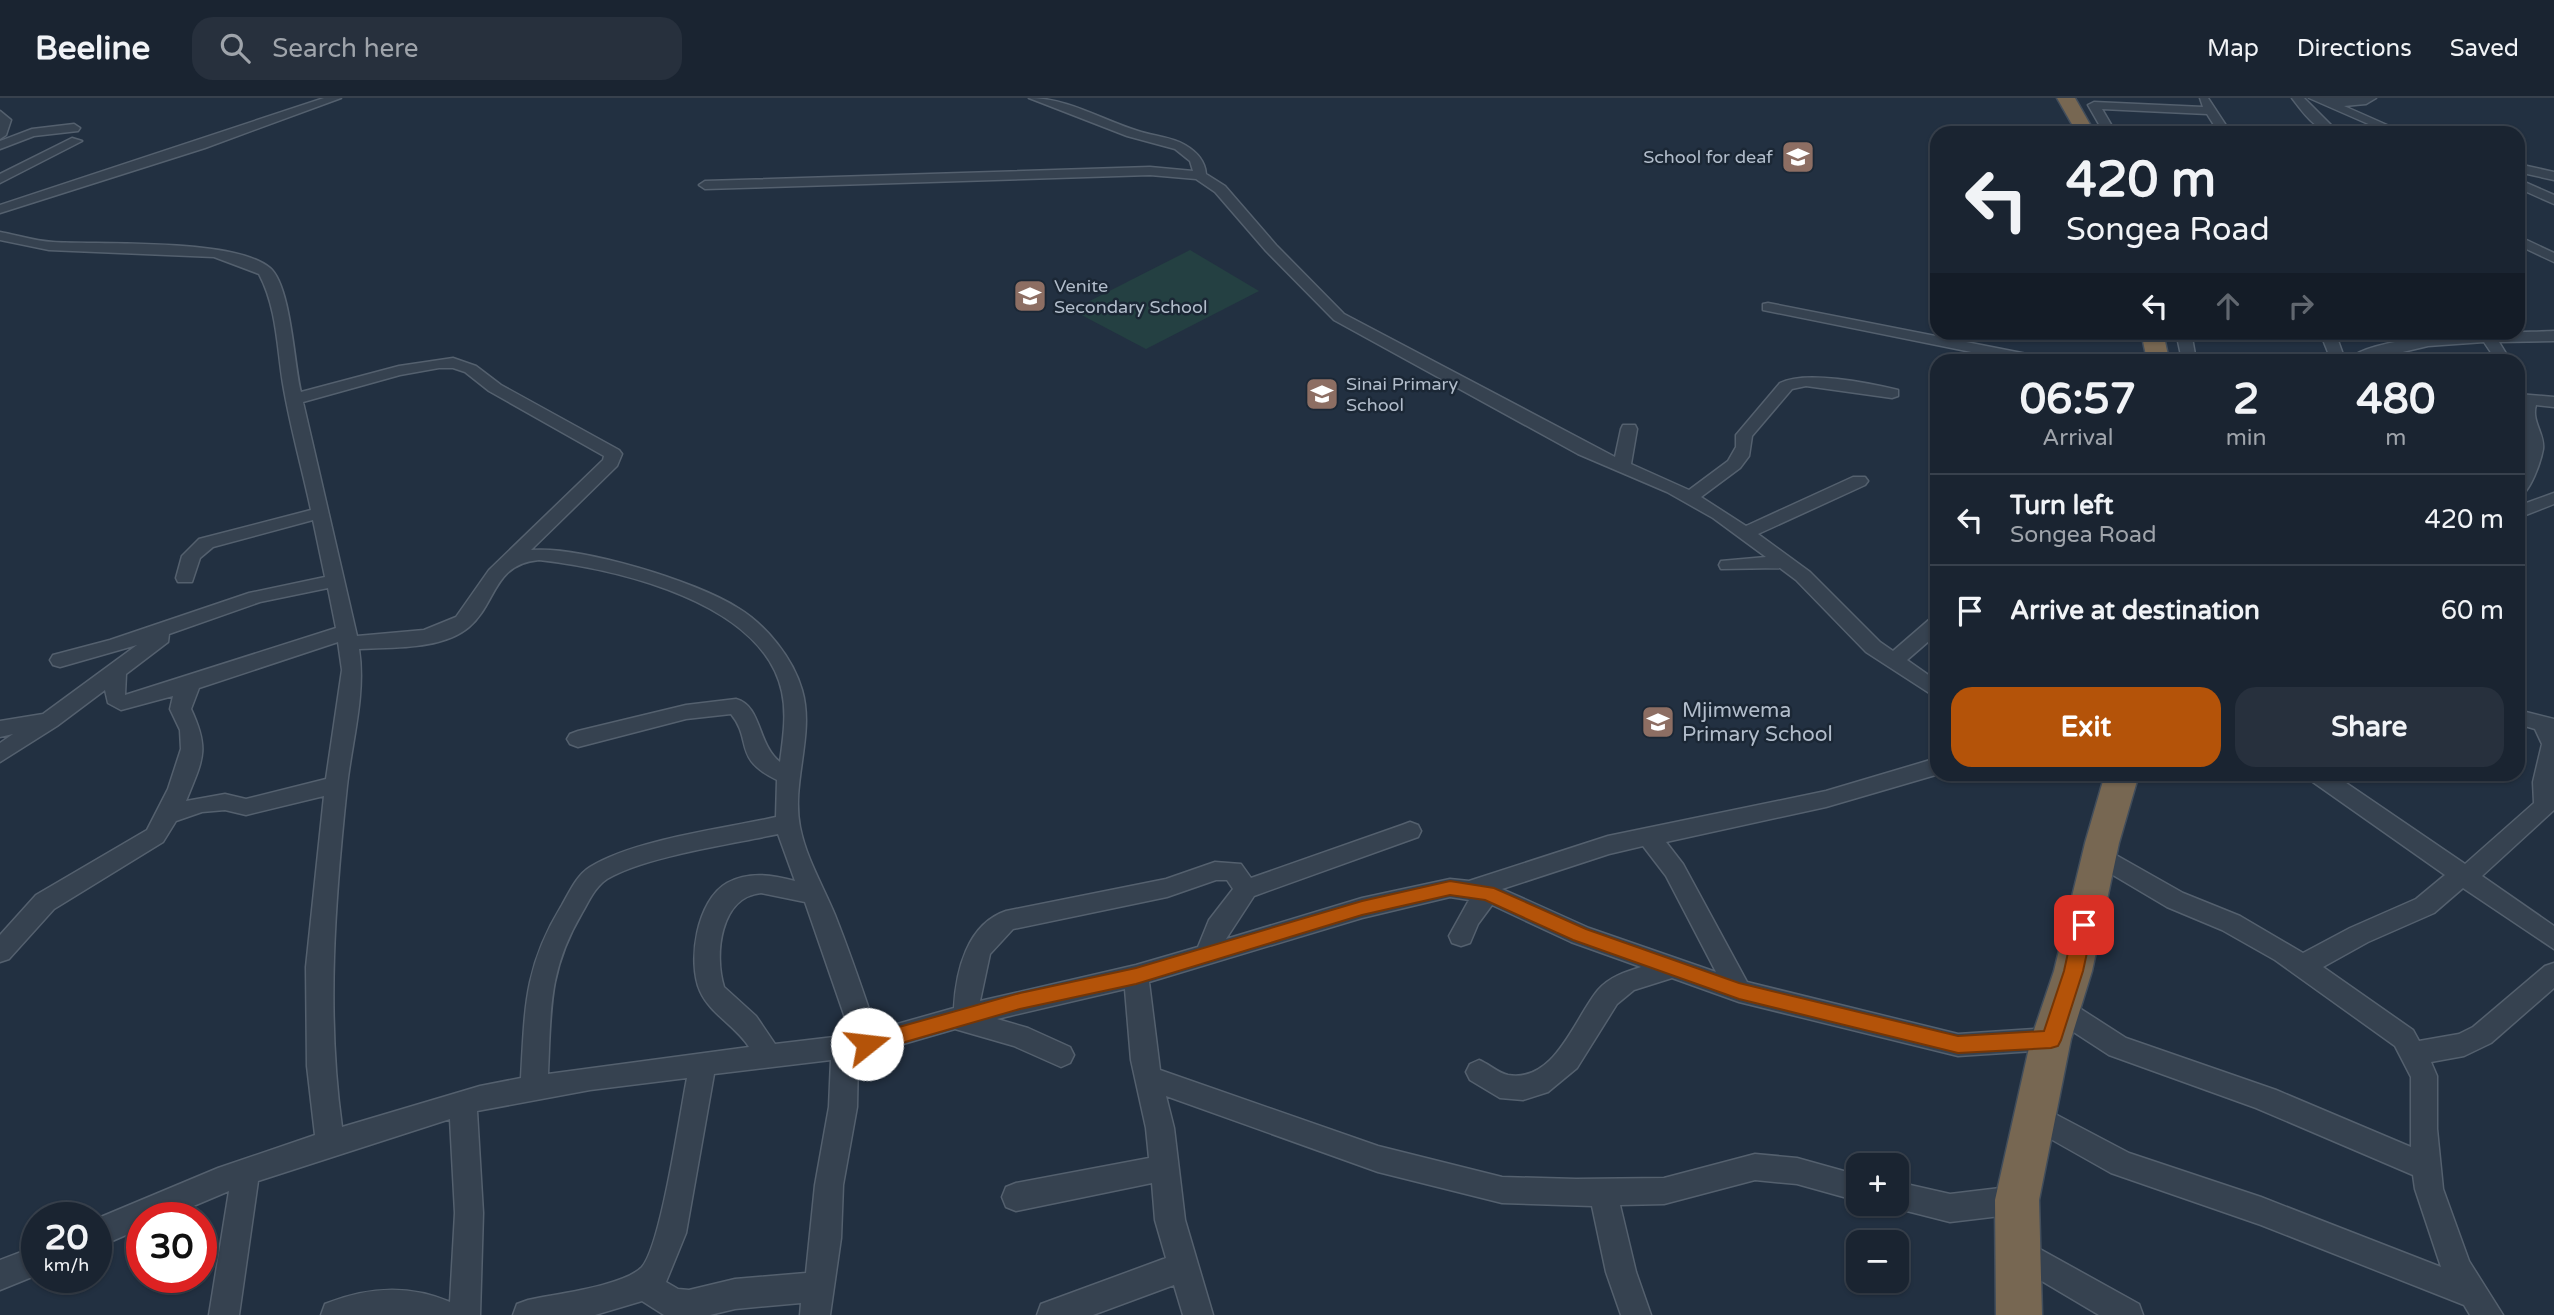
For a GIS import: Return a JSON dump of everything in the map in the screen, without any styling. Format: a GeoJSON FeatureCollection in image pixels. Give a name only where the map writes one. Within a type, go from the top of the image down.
{"type":"FeatureCollection","features":[{"type":"Feature","properties":{"kind":"highway"},"geometry":{"type":"LineString","coordinates":[[2066,98],[2082,126]]}},
{"type":"Feature","properties":{"kind":"highway"},"geometry":{"type":"LineString","coordinates":[[2019,1315],[2017,1200],[2056,1025],[2073,971],[2099,856],[2120,781]]}},
{"type":"Feature","properties":{"kind":"street"},"geometry":{"type":"LineString","coordinates":[[0,209],[201,145],[335,98]]}},
{"type":"Feature","properties":{"kind":"street"},"geometry":{"type":"LineString","coordinates":[[1035,98],[1103,120],[1131,134],[1179,146],[1199,165],[1200,176]]}},
{"type":"Feature","properties":{"kind":"street"},"geometry":{"type":"LineString","coordinates":[[2203,98],[2221,126]]}},
{"type":"Feature","properties":{"kind":"street"},"geometry":{"type":"LineString","coordinates":[[2298,98],[2311,115],[2324,126]]}},
{"type":"Feature","properties":{"kind":"street"},"geometry":{"type":"LineString","coordinates":[[2315,98],[2382,126]]}},
{"type":"Feature","properties":{"kind":"street"},"geometry":{"type":"LineString","coordinates":[[2328,103],[2366,102],[2370,98]]}},
{"type":"Feature","properties":{"kind":"street"},"geometry":{"type":"LineString","coordinates":[[2106,126],[2094,106],[2099,101],[2211,111]]}},
{"type":"Feature","properties":{"kind":"street"},"geometry":{"type":"LineString","coordinates":[[0,115],[5,120],[0,135]]}},
{"type":"Feature","properties":{"kind":"street"},"geometry":{"type":"LineString","coordinates":[[0,145],[32,133],[75,135],[0,179]]}},
{"type":"Feature","properties":{"kind":"street"},"geometry":{"type":"LineString","coordinates":[[2525,170],[2554,176]]}},
{"type":"Feature","properties":{"kind":"street"},"geometry":{"type":"LineString","coordinates":[[705,185],[1150,171],[1183,172],[1200,176],[1220,189],[1271,248],[1339,317],[1540,426],[1690,498],[1787,562],[1826,597],[1873,647],[1930,686]]}},
{"type":"Feature","properties":{"kind":"street"},"geometry":{"type":"LineString","coordinates":[[2525,186],[2554,200]]}},
{"type":"Feature","properties":{"kind":"street"},"geometry":{"type":"LineString","coordinates":[[0,236],[60,247]]}},
{"type":"Feature","properties":{"kind":"street"},"geometry":{"type":"LineString","coordinates":[[2525,244],[2547,255]]}},
{"type":"Feature","properties":{"kind":"street"},"geometry":{"type":"LineString","coordinates":[[0,246],[30,250],[60,247],[214,253],[238,259],[264,271],[274,288],[352,670],[336,785],[319,967],[320,1066],[330,1144]]}},
{"type":"Feature","properties":{"kind":"street"},"geometry":{"type":"LineString","coordinates":[[2525,253],[2547,255]]}},
{"type":"Feature","properties":{"kind":"street"},"geometry":{"type":"LineString","coordinates":[[1768,307],[1930,340]]}},
{"type":"Feature","properties":{"kind":"street"},"geometry":{"type":"LineString","coordinates":[[2525,336],[2554,336]]}},
{"type":"Feature","properties":{"kind":"street"},"geometry":{"type":"LineString","coordinates":[[1932,340],[2002,354]]}},
{"type":"Feature","properties":{"kind":"street"},"geometry":{"type":"LineString","coordinates":[[2373,354],[2401,344],[2444,340]]}},
{"type":"Feature","properties":{"kind":"street"},"geometry":{"type":"LineString","coordinates":[[119,667],[113,687],[115,698],[121,703],[146,700],[347,638],[455,629],[506,563],[611,462],[613,454],[495,388],[478,374],[453,363],[420,368],[295,399]]}},
{"type":"Feature","properties":{"kind":"street"},"geometry":{"type":"LineString","coordinates":[[1690,498],[1698,488],[1741,458],[1746,445],[1744,435],[1786,386],[1806,381],[1892,393]]}},
{"type":"Feature","properties":{"kind":"street"},"geometry":{"type":"LineString","coordinates":[[2525,399],[2554,402]]}},
{"type":"Feature","properties":{"kind":"street"},"geometry":{"type":"LineString","coordinates":[[2525,413],[2535,447],[2525,473]]}},
{"type":"Feature","properties":{"kind":"street"},"geometry":{"type":"LineString","coordinates":[[1622,467],[1629,429]]}},
{"type":"Feature","properties":{"kind":"street"},"geometry":{"type":"LineString","coordinates":[[1745,533],[1859,481]]}},
{"type":"Feature","properties":{"kind":"street"},"geometry":{"type":"LineString","coordinates":[[2525,510],[2554,498]]}},
{"type":"Feature","properties":{"kind":"street"},"geometry":{"type":"LineString","coordinates":[[185,578],[191,556],[206,543],[320,513]]}},
{"type":"Feature","properties":{"kind":"street"},"geometry":{"type":"LineString","coordinates":[[506,563],[531,554],[586,562],[697,596],[745,621],[786,672],[792,691],[795,737],[789,776],[788,824],[848,984],[856,1045],[829,1185],[817,1301],[735,1294],[689,1305],[674,1304],[643,1285]]}},
{"type":"Feature","properties":{"kind":"street"},"geometry":{"type":"LineString","coordinates":[[1728,565],[1787,562]]}},
{"type":"Feature","properties":{"kind":"street"},"geometry":{"type":"LineString","coordinates":[[60,660],[116,645],[256,597],[334,581]]}},
{"type":"Feature","properties":{"kind":"street"},"geometry":{"type":"LineString","coordinates":[[0,754],[185,620]]}},
{"type":"Feature","properties":{"kind":"street"},"geometry":{"type":"LineString","coordinates":[[1892,662],[1930,630]]}},
{"type":"Feature","properties":{"kind":"street"},"geometry":{"type":"LineString","coordinates":[[0,952],[45,902],[155,836],[170,814],[191,753],[193,737],[179,712],[178,704],[190,685]]}},
{"type":"Feature","properties":{"kind":"street"},"geometry":{"type":"LineString","coordinates":[[578,739],[686,712],[736,706],[743,713],[757,757],[774,770],[789,776]]}},
{"type":"Feature","properties":{"kind":"street"},"geometry":{"type":"LineString","coordinates":[[2304,965],[2359,935],[2425,906],[2545,806],[2544,782],[2551,735],[2525,721]]}},
{"type":"Feature","properties":{"kind":"street"},"geometry":{"type":"LineString","coordinates":[[0,729],[46,723]]}},
{"type":"Feature","properties":{"kind":"street"},"geometry":{"type":"LineString","coordinates":[[1461,936],[1480,891],[1608,845],[1826,799],[1930,767]]}},
{"type":"Feature","properties":{"kind":"street"},"geometry":{"type":"LineString","coordinates":[[2328,781],[2554,939]]}},
{"type":"Feature","properties":{"kind":"street"},"geometry":{"type":"LineString","coordinates":[[170,814],[202,804],[225,802],[246,807],[336,785]]}},
{"type":"Feature","properties":{"kind":"street"},"geometry":{"type":"LineString","coordinates":[[534,1088],[539,990],[544,967],[554,939],[587,883],[608,868],[635,857],[788,824]]}},
{"type":"Feature","properties":{"kind":"street"},"geometry":{"type":"LineString","coordinates":[[1207,956],[1218,927],[1246,889],[1410,831]]}},
{"type":"Feature","properties":{"kind":"street"},"geometry":{"type":"LineString","coordinates":[[1648,836],[1675,870],[1739,991]]}},
{"type":"Feature","properties":{"kind":"street"},"geometry":{"type":"LineString","coordinates":[[2099,856],[2175,900],[2231,923],[2304,965],[2404,1038],[2424,1076],[2429,1189],[2457,1269],[2481,1304]]}},
{"type":"Feature","properties":{"kind":"street"},"geometry":{"type":"LineString","coordinates":[[961,1017],[972,965],[990,930],[1006,921],[1167,888],[1215,871],[1233,870],[1246,889]]}},
{"type":"Feature","properties":{"kind":"street"},"geometry":{"type":"LineString","coordinates":[[767,1055],[756,1034],[712,992],[707,962],[714,918],[724,897],[740,886],[769,884],[813,895]]}},
{"type":"Feature","properties":{"kind":"street"},"geometry":{"type":"LineString","coordinates":[[112,1227],[245,1172],[463,1103],[534,1088],[703,1063],[856,1045],[1136,976],[1326,918],[1407,896],[1450,888],[1480,891],[1580,935],[1739,991],[1958,1045],[2056,1025],[2196,1072],[2427,1167]]}},
{"type":"Feature","properties":{"kind":"street"},"geometry":{"type":"LineString","coordinates":[[1479,1072],[1500,1086],[1523,1088],[1538,1084],[1568,1060],[1608,996],[1626,982],[1670,968]]}},
{"type":"Feature","properties":{"kind":"street"},"geometry":{"type":"LineString","coordinates":[[2414,1054],[2464,1045],[2482,1035],[2554,973]]}},
{"type":"Feature","properties":{"kind":"street"},"geometry":{"type":"LineString","coordinates":[[1136,976],[1148,1078],[1160,1128],[1170,1220],[1198,1315]]}},
{"type":"Feature","properties":{"kind":"street"},"geometry":{"type":"LineString","coordinates":[[961,1017],[1061,1055]]}},
{"type":"Feature","properties":{"kind":"street"},"geometry":{"type":"LineString","coordinates":[[528,1315],[607,1298],[643,1285],[653,1277],[671,1233],[703,1063]]}},
{"type":"Feature","properties":{"kind":"street"},"geometry":{"type":"LineString","coordinates":[[1148,1078],[1403,1165],[1502,1190],[1603,1193],[1664,1191],[1755,1167],[1797,1171],[1846,1185]]}},
{"type":"Feature","properties":{"kind":"street"},"geometry":{"type":"LineString","coordinates":[[463,1103],[468,1213],[465,1315]]}},
{"type":"Feature","properties":{"kind":"street"},"geometry":{"type":"LineString","coordinates":[[2036,1116],[2121,1164],[2262,1211],[2481,1304]]}},
{"type":"Feature","properties":{"kind":"street"},"geometry":{"type":"LineString","coordinates":[[1016,1197],[1163,1168]]}},
{"type":"Feature","properties":{"kind":"street"},"geometry":{"type":"LineString","coordinates":[[224,1315],[237,1248],[245,1172]]}},
{"type":"Feature","properties":{"kind":"street"},"geometry":{"type":"LineString","coordinates":[[1603,1193],[1621,1272],[1636,1315]]}},
{"type":"Feature","properties":{"kind":"street"},"geometry":{"type":"LineString","coordinates":[[1909,1199],[1950,1208],[2017,1200]]}},
{"type":"Feature","properties":{"kind":"street"},"geometry":{"type":"LineString","coordinates":[[2018,1251],[2113,1309],[2128,1315]]}},
{"type":"Feature","properties":{"kind":"street"},"geometry":{"type":"LineString","coordinates":[[0,1275],[21,1266]]}},
{"type":"Feature","properties":{"kind":"street"},"geometry":{"type":"LineString","coordinates":[[1052,1315],[1183,1267]]}},
{"type":"Feature","properties":{"kind":"street"},"geometry":{"type":"LineString","coordinates":[[336,1315],[355,1308],[409,1303],[427,1306],[444,1315]]}},
{"type":"Feature","properties":{"kind":"green space"},"geometry":{"type":"Polygon","coordinates":[[[1190,250],[1259,291],[1146,349],[1072,310],[1190,250]]]}},
{"type":"Feature","properties":{"kind":"place","name":"School for deaf"},"geometry":{"type":"Point","coordinates":[1798,157]}},
{"type":"Feature","properties":{"kind":"place","name":"Venite Secondary School"},"geometry":{"type":"Point","coordinates":[1030,296]}},
{"type":"Feature","properties":{"kind":"place","name":"Sinai Primary School"},"geometry":{"type":"Point","coordinates":[1322,394]}},
{"type":"Feature","properties":{"kind":"place","name":"Mjimwema Primary School"},"geometry":{"type":"Point","coordinates":[1658,722]}},
{"type":"Feature","properties":{"kind":"route"},"geometry":{"type":"LineString","coordinates":[[867,1044],[1020,1001],[1136,976],[1254,943],[1326,918],[1450,888],[1488,893],[1580,935],[1739,991],[1958,1045],[2051,1040],[2073,971],[2084,925]]}}]}
